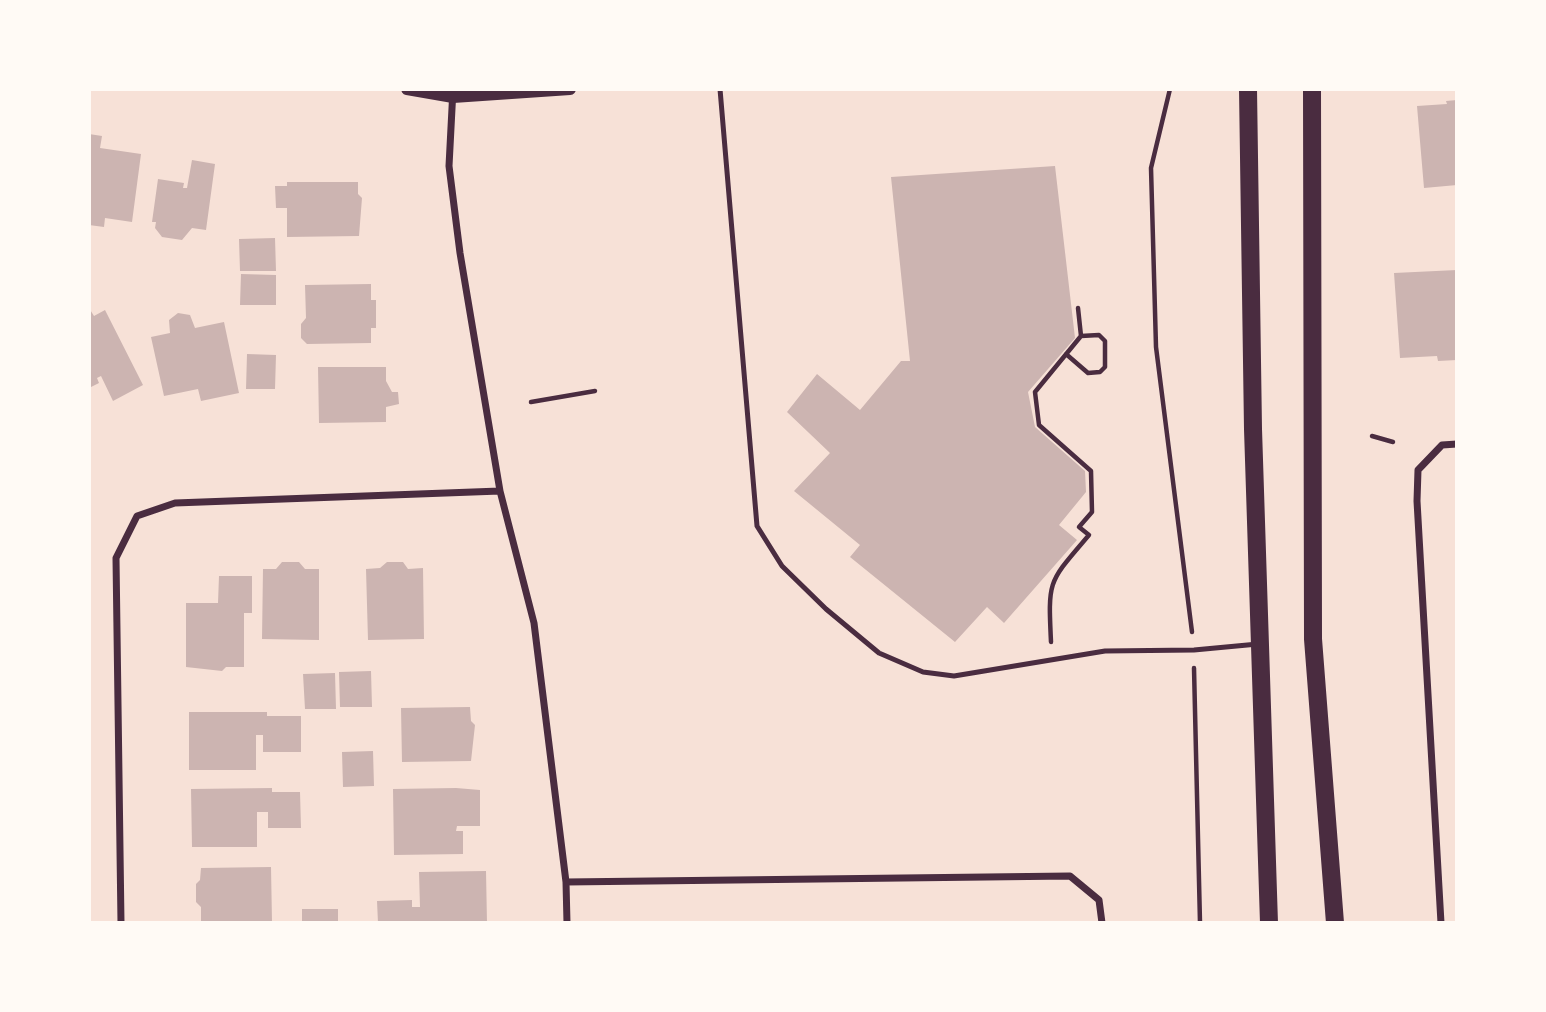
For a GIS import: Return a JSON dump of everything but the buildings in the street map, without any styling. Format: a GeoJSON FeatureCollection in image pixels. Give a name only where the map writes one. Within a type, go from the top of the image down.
{"type":"FeatureCollection","features":[{"type":"Feature","properties":{"kind":"main road"},"geometry":{"type":"LineString","coordinates":[[1248,89],[1259,643],[1269,923]]}},
{"type":"Feature","properties":{"kind":"main road"},"geometry":{"type":"LineString","coordinates":[[1312,89],[1313,639],[1335,923]]}},
{"type":"Feature","properties":{"kind":"street"},"geometry":{"type":"LineString","coordinates":[[407,89],[453,93],[569,89]]}},
{"type":"Feature","properties":{"kind":"street"},"geometry":{"type":"LineString","coordinates":[[453,93],[449,166],[455,216],[500,491],[534,623],[566,882],[566,923]]}},
{"type":"Feature","properties":{"kind":"street"},"geometry":{"type":"LineString","coordinates":[[1441,923],[1417,501],[1419,470],[1442,445],[1457,443]]}},
{"type":"Feature","properties":{"kind":"street"},"geometry":{"type":"LineString","coordinates":[[121,923],[116,558],[137,516],[175,503],[500,491]]}},
{"type":"Feature","properties":{"kind":"street"},"geometry":{"type":"LineString","coordinates":[[566,882],[1070,876],[1099,900],[1102,923]]}},
{"type":"Feature","properties":{"kind":"lane"},"geometry":{"type":"LineString","coordinates":[[720,89],[757,526],[782,566],[826,609],[879,653],[923,672],[954,676],[1105,651],[1194,650],[1259,643]]}},
{"type":"Feature","properties":{"kind":"path"},"geometry":{"type":"LineString","coordinates":[[1170,92],[1157,134],[1151,168],[1156,347],[1194,650],[1200,923]]}},
{"type":"Feature","properties":{"kind":"path"},"geometry":{"type":"LineString","coordinates":[[1052,660],[1049,594],[1054,577],[1089,535],[1079,527],[1092,512],[1091,471],[1039,425],[1035,392],[1081,336],[1078,308]]}},
{"type":"Feature","properties":{"kind":"path"},"geometry":{"type":"LineString","coordinates":[[1066,354],[1088,373],[1100,372],[1105,367],[1105,341],[1099,335],[1081,336]]}},
{"type":"Feature","properties":{"kind":"path"},"geometry":{"type":"LineString","coordinates":[[531,402],[595,391]]}},
{"type":"Feature","properties":{"kind":"path"},"geometry":{"type":"LineString","coordinates":[[1372,436],[1393,442]]}}]}
